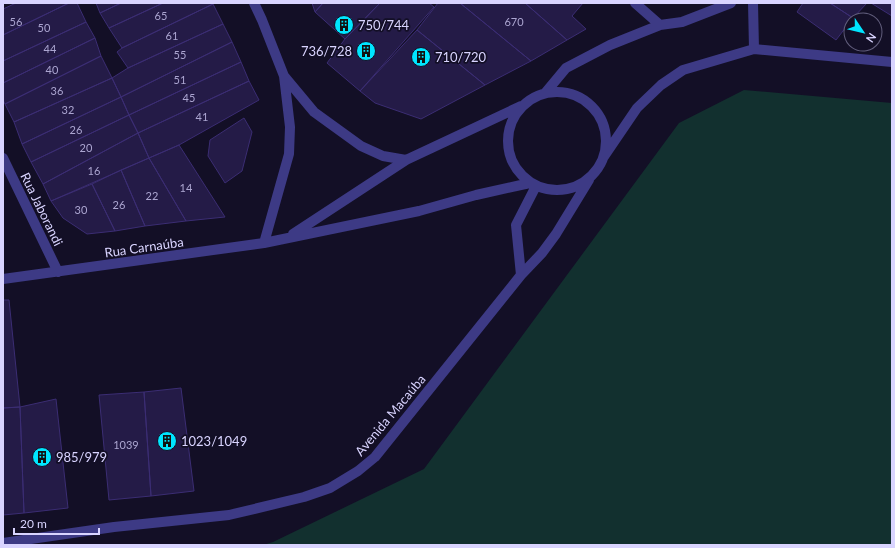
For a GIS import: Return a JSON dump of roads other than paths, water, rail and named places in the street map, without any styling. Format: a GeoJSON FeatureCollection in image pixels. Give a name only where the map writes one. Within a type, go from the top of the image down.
{"type":"FeatureCollection","features":[{"type":"Feature","properties":{"kind":"street"},"geometry":{"type":"LineString","coordinates":[[254,3],[284,76],[290,127],[289,154],[264,243]]}},
{"type":"Feature","properties":{"kind":"street"},"geometry":{"type":"LineString","coordinates":[[635,3],[660,25]]}},
{"type":"Feature","properties":{"kind":"street"},"geometry":{"type":"LineString","coordinates":[[288,237],[406,160],[546,92],[566,68],[610,45],[660,25],[682,22],[731,3]]}},
{"type":"Feature","properties":{"kind":"street"},"geometry":{"type":"LineString","coordinates":[[753,3],[754,49]]}},
{"type":"Feature","properties":{"kind":"street"},"geometry":{"type":"LineString","coordinates":[[524,104],[514,117],[509,132],[508,148],[513,164],[533,184],[552,190],[567,189],[588,180],[636,108],[661,85],[683,70],[754,49],[892,62]]}},
{"type":"Feature","properties":{"kind":"street"},"geometry":{"type":"LineString","coordinates":[[284,76],[314,112],[361,146],[383,156],[406,160]]}},
{"type":"Feature","properties":{"kind":"street"},"geometry":{"type":"LineString","coordinates":[[546,92],[563,92],[580,98],[594,108],[603,123],[606,140],[603,158]]}},
{"type":"Feature","properties":{"kind":"street","name":"Rua Jaborandi"},"geometry":{"type":"LineString","coordinates":[[3,158],[58,272]]}},
{"type":"Feature","properties":{"kind":"street","name":"Avenida Macaúba"},"geometry":{"type":"LineString","coordinates":[[9,543],[114,527],[229,515],[304,497],[330,488],[358,471],[375,457],[521,275],[542,253],[556,234],[588,180]]}},
{"type":"Feature","properties":{"kind":"street"},"geometry":{"type":"LineString","coordinates":[[521,275],[516,225],[533,184]]}},
{"type":"Feature","properties":{"kind":"street","name":"Rua Carnaúba"},"geometry":{"type":"LineString","coordinates":[[3,279],[264,243],[419,211],[476,195],[533,184]]}},
{"type":"Feature","properties":{"kind":"place","name":"750/744"},"geometry":{"type":"Point","coordinates":[344,25]}},
{"type":"Feature","properties":{"kind":"place","name":"736/728"},"geometry":{"type":"Point","coordinates":[366,51]}},
{"type":"Feature","properties":{"kind":"place","name":"710/720"},"geometry":{"type":"Point","coordinates":[421,57]}},
{"type":"Feature","properties":{"kind":"place","name":"1023/1049"},"geometry":{"type":"Point","coordinates":[167,441]}},
{"type":"Feature","properties":{"kind":"place","name":"985/979"},"geometry":{"type":"Point","coordinates":[42,457]}}]}
